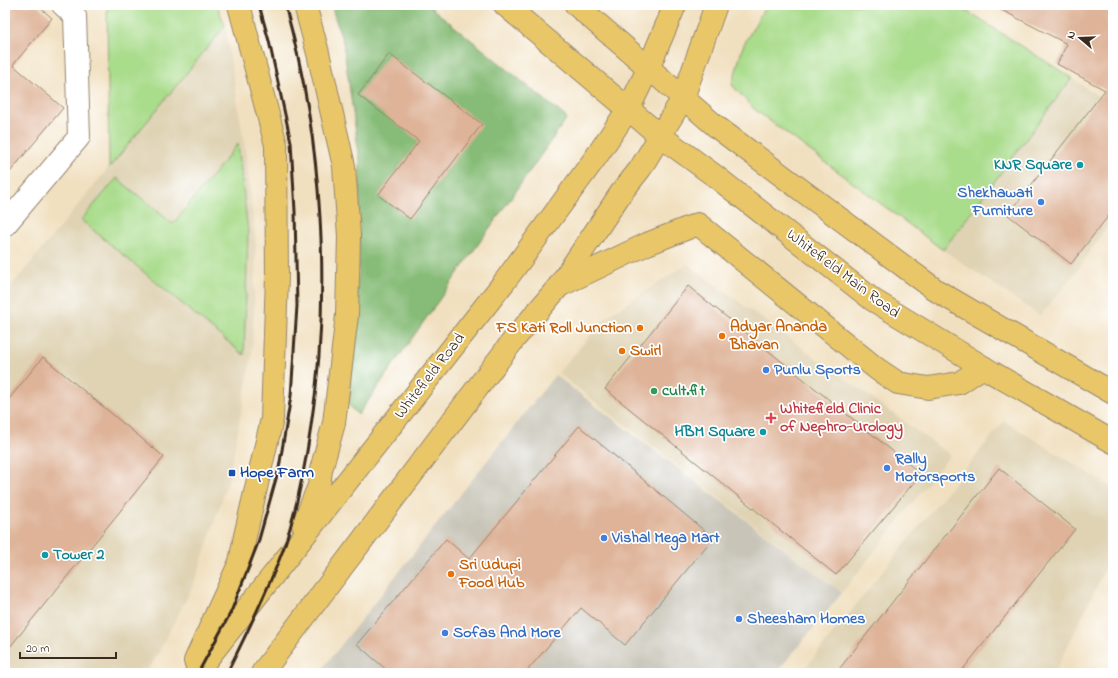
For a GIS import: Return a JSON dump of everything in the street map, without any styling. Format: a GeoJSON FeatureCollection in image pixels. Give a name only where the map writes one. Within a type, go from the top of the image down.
{"type":"FeatureCollection","features":[{"type":"Feature","properties":{"kind":"main road"},"geometry":{"type":"LineString","coordinates":[[190,673],[240,562],[272,418],[277,277],[276,145],[239,5]]}},
{"type":"Feature","properties":{"kind":"main road"},"geometry":{"type":"LineString","coordinates":[[293,550],[319,486],[321,470],[334,423],[347,315],[349,236],[344,166],[318,53],[304,5]]}},
{"type":"Feature","properties":{"kind":"main road","name":"Whitefield Main Road"},"geometry":{"type":"LineString","coordinates":[[505,5],[629,108],[659,135],[873,300],[983,367],[1113,442]]}},
{"type":"Feature","properties":{"kind":"main road"},"geometry":{"type":"LineString","coordinates":[[576,5],[648,69],[718,128],[937,291],[1113,393]]}},
{"type":"Feature","properties":{"kind":"main road","name":"Whitefield Road"},"geometry":{"type":"LineString","coordinates":[[196,673],[505,281],[596,157],[629,108],[648,69],[675,5]]}},
{"type":"Feature","properties":{"kind":"main road"},"geometry":{"type":"LineString","coordinates":[[262,673],[515,338],[559,286],[621,193],[640,168],[683,98],[716,5]]}},
{"type":"Feature","properties":{"kind":"main road"},"geometry":{"type":"LineString","coordinates":[[559,286],[647,244],[698,224],[877,369],[898,383],[928,388],[959,383],[983,367]]}},
{"type":"Feature","properties":{"kind":"street"},"geometry":{"type":"LineString","coordinates":[[5,225],[78,137],[75,16],[63,5]]}},
{"type":"Feature","properties":{"kind":"shaded area"},"geometry":{"type":"Polygon","coordinates":[[[225,26],[246,154],[256,247],[252,354],[229,478],[194,584],[153,663],[145,673],[5,673],[5,294],[225,26]]]}},
{"type":"Feature","properties":{"kind":"shaded area"},"geometry":{"type":"Polygon","coordinates":[[[1072,78],[1113,107],[1113,217],[1077,271],[1040,316],[943,250],[1072,78]]]}},
{"type":"Feature","properties":{"kind":"shaded area","name":"HBM Square"},"geometry":{"type":"Polygon","coordinates":[[[687,264],[950,455],[842,593],[558,373],[606,317],[687,264]]]}},
{"type":"Feature","properties":{"kind":"shaded area"},"geometry":{"type":"Polygon","coordinates":[[[555,375],[842,593],[776,673],[319,673],[555,375]]]}},
{"type":"Feature","properties":{"kind":"shaded area"},"geometry":{"type":"Polygon","coordinates":[[[1004,421],[1113,488],[1113,552],[1055,673],[801,673],[1004,421]]]}},
{"type":"Feature","properties":{"kind":"green space"},"geometry":{"type":"Polygon","coordinates":[[[104,5],[217,5],[225,26],[109,168],[107,8],[104,5]]]}},
{"type":"Feature","properties":{"kind":"green space"},"geometry":{"type":"Polygon","coordinates":[[[331,5],[428,5],[567,118],[358,415],[348,404],[359,265],[360,161],[343,42],[331,5]]]}},
{"type":"Feature","properties":{"kind":"green space"},"geometry":{"type":"Polygon","coordinates":[[[766,5],[957,5],[1072,78],[943,250],[754,109],[732,85],[743,46],[766,5]]]}},
{"type":"Feature","properties":{"kind":"green space"},"geometry":{"type":"Polygon","coordinates":[[[238,144],[248,233],[244,355],[81,220],[117,178],[173,224],[238,144]]]}},
{"type":"Feature","properties":{"kind":"building"},"geometry":{"type":"Polygon","coordinates":[[[5,5],[37,5],[52,18],[13,65],[63,108],[5,178],[5,5]]]}},
{"type":"Feature","properties":{"kind":"building","name":"KNR Square"},"geometry":{"type":"Polygon","coordinates":[[[992,5],[1113,5],[1113,210],[1071,264],[1008,215],[1105,90],[1057,64],[1067,44],[992,5]]]}},
{"type":"Feature","properties":{"kind":"building"},"geometry":{"type":"Polygon","coordinates":[[[389,54],[482,124],[410,219],[378,195],[419,141],[358,95],[389,54]]]}},
{"type":"Feature","properties":{"kind":"building","name":"HBM Square"},"geometry":{"type":"Polygon","coordinates":[[[688,286],[921,474],[836,575],[605,389],[688,286]]]}},
{"type":"Feature","properties":{"kind":"building","name":"Tower 2"},"geometry":{"type":"Polygon","coordinates":[[[43,357],[164,457],[5,653],[5,404],[43,357]]]}},
{"type":"Feature","properties":{"kind":"building"},"geometry":{"type":"Polygon","coordinates":[[[579,426],[713,538],[625,645],[581,608],[525,673],[390,673],[357,644],[446,539],[469,559],[579,426]]]}},
{"type":"Feature","properties":{"kind":"building"},"geometry":{"type":"Polygon","coordinates":[[[999,468],[1075,529],[960,673],[836,673],[999,468]]]}},
{"type":"Feature","properties":{"kind":"railway"},"geometry":{"type":"LineString","coordinates":[[198,673],[231,612],[258,543],[279,468],[291,396],[297,306],[295,211],[291,142],[269,41],[259,5]]}},
{"type":"Feature","properties":{"kind":"railway"},"geometry":{"type":"LineString","coordinates":[[227,673],[264,597],[288,536],[296,507],[305,463],[317,380],[321,326],[322,272],[320,218],[308,109],[298,56],[285,5]]}},
{"type":"Feature","properties":{"kind":"place","name":"KNR Square"},"geometry":{"type":"Point","coordinates":[1080,165]}},
{"type":"Feature","properties":{"kind":"place","name":"Shekhawati Furniture"},"geometry":{"type":"Point","coordinates":[1041,202]}},
{"type":"Feature","properties":{"kind":"place","name":"FS Kati Roll Junction"},"geometry":{"type":"Point","coordinates":[640,328]}},
{"type":"Feature","properties":{"kind":"place","name":"Adyar Ananda Bhavan"},"geometry":{"type":"Point","coordinates":[722,336]}},
{"type":"Feature","properties":{"kind":"place","name":"Swirl"},"geometry":{"type":"Point","coordinates":[622,351]}},
{"type":"Feature","properties":{"kind":"place","name":"Punlu Sports"},"geometry":{"type":"Point","coordinates":[766,370]}},
{"type":"Feature","properties":{"kind":"place","name":"cult.fit"},"geometry":{"type":"Point","coordinates":[654,391]}},
{"type":"Feature","properties":{"kind":"place","name":"Whitefield Clinic of Nephro-Urology"},"geometry":{"type":"Point","coordinates":[771,418]}},
{"type":"Feature","properties":{"kind":"place","name":"HBM Square"},"geometry":{"type":"Point","coordinates":[763,432]}},
{"type":"Feature","properties":{"kind":"place","name":"Rally Motorsports"},"geometry":{"type":"Point","coordinates":[887,468]}},
{"type":"Feature","properties":{"kind":"place","name":"Hope Farm"},"geometry":{"type":"Point","coordinates":[232,473]}},
{"type":"Feature","properties":{"kind":"place","name":"Vishal Mega Mart"},"geometry":{"type":"Point","coordinates":[604,538]}},
{"type":"Feature","properties":{"kind":"place","name":"Tower 2"},"geometry":{"type":"Point","coordinates":[45,555]}},
{"type":"Feature","properties":{"kind":"place","name":"Sri Udupi Food Hub"},"geometry":{"type":"Point","coordinates":[451,574]}},
{"type":"Feature","properties":{"kind":"place","name":"Sheesham Homes"},"geometry":{"type":"Point","coordinates":[739,619]}},
{"type":"Feature","properties":{"kind":"place","name":"Sofas And More"},"geometry":{"type":"Point","coordinates":[445,633]}}]}
